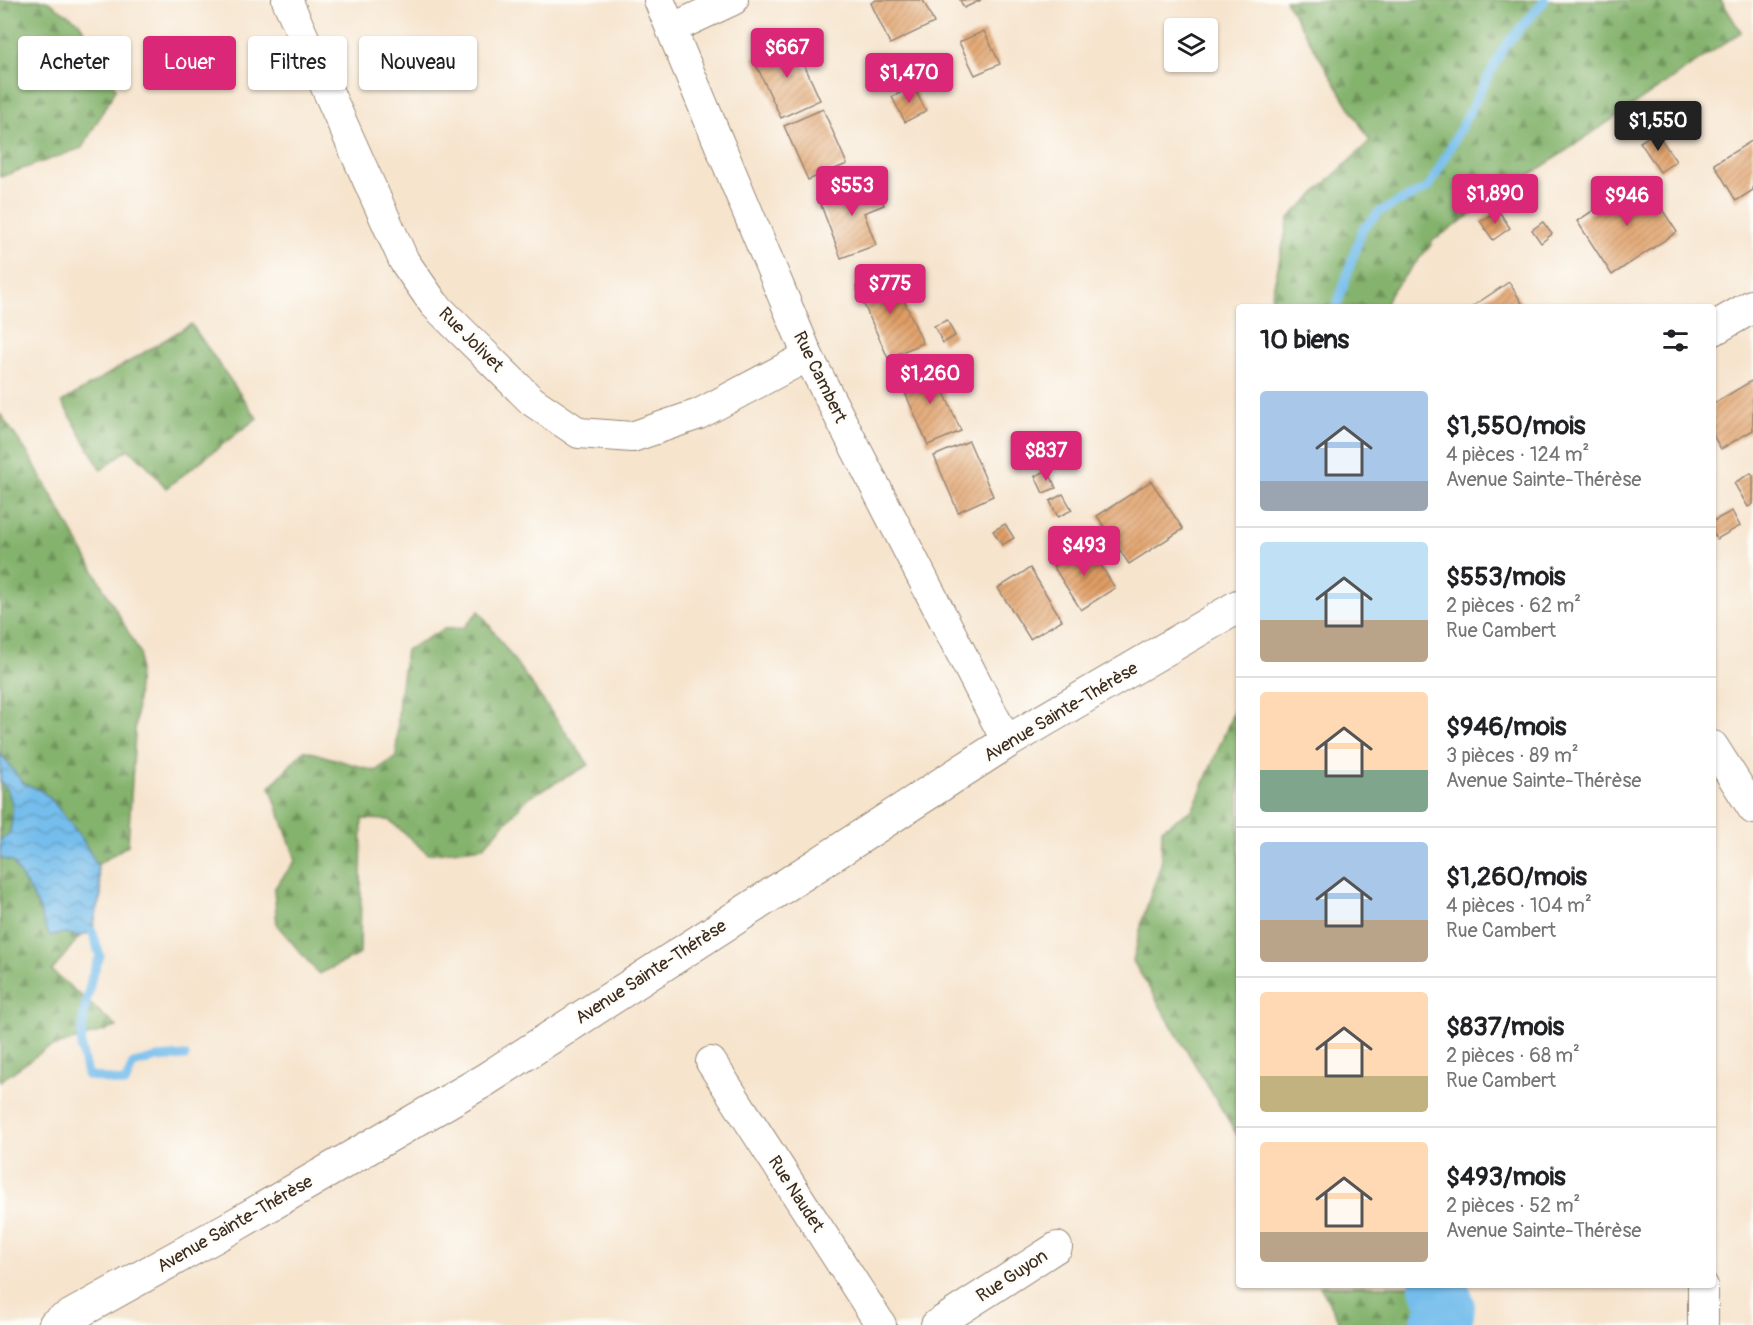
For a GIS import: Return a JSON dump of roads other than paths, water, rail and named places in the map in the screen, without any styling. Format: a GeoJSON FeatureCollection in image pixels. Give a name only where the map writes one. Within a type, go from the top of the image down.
{"type":"FeatureCollection","features":[{"type":"Feature","properties":{"kind":"street","name":"Rue Jolivet"},"geometry":{"type":"LineString","coordinates":[[287,0],[404,261],[434,304],[532,401],[579,433],[632,437],[699,414],[808,356]]}},
{"type":"Feature","properties":{"kind":"street","name":"Rue Cambert"},"geometry":{"type":"LineString","coordinates":[[659,0],[808,356],[1007,742]]}},
{"type":"Feature","properties":{"kind":"street"},"geometry":{"type":"LineString","coordinates":[[671,29],[733,0]]}},
{"type":"Feature","properties":{"kind":"street"},"geometry":{"type":"LineString","coordinates":[[1716,327],[1753,306]]}},
{"type":"Feature","properties":{"kind":"street","name":"Avenue Sainte-Thérèse"},"geometry":{"type":"LineString","coordinates":[[55,1325],[245,1219],[485,1080],[1007,742],[1236,608]]}},
{"type":"Feature","properties":{"kind":"street"},"geometry":{"type":"LineString","coordinates":[[1716,751],[1753,809]]}},
{"type":"Feature","properties":{"kind":"street","name":"Rue Naudet"},"geometry":{"type":"LineString","coordinates":[[711,1062],[880,1325]]}},
{"type":"Feature","properties":{"kind":"street","name":"Rue Guyon"},"geometry":{"type":"LineString","coordinates":[[936,1325],[1057,1247]]}},
{"type":"Feature","properties":{"kind":"street"},"geometry":{"type":"LineString","coordinates":[[1703,1288],[1703,1325]]}},
{"type":"Feature","properties":{"kind":"water"},"geometry":{"type":"Polygon","coordinates":[[[0,753],[23,783],[40,790],[52,800],[81,837],[97,865],[101,894],[92,931],[79,937],[66,933],[50,936],[37,905],[13,862],[0,858],[0,840],[9,834],[12,822],[12,803],[7,789],[0,781],[0,753]]]}},
{"type":"Feature","properties":{"kind":"waterway"},"geometry":{"type":"LineString","coordinates":[[1337,304],[1362,230],[1379,212],[1429,187],[1504,47],[1545,0]]}},
{"type":"Feature","properties":{"kind":"waterway"},"geometry":{"type":"LineString","coordinates":[[92,931],[100,956],[92,976],[84,1012],[81,1047],[87,1075],[125,1083],[133,1064],[156,1058],[185,1056]]}},
{"type":"Feature","properties":{"kind":"waterway"},"geometry":{"type":"LineString","coordinates":[[1438,1288],[1447,1310],[1438,1325]]}}]}
